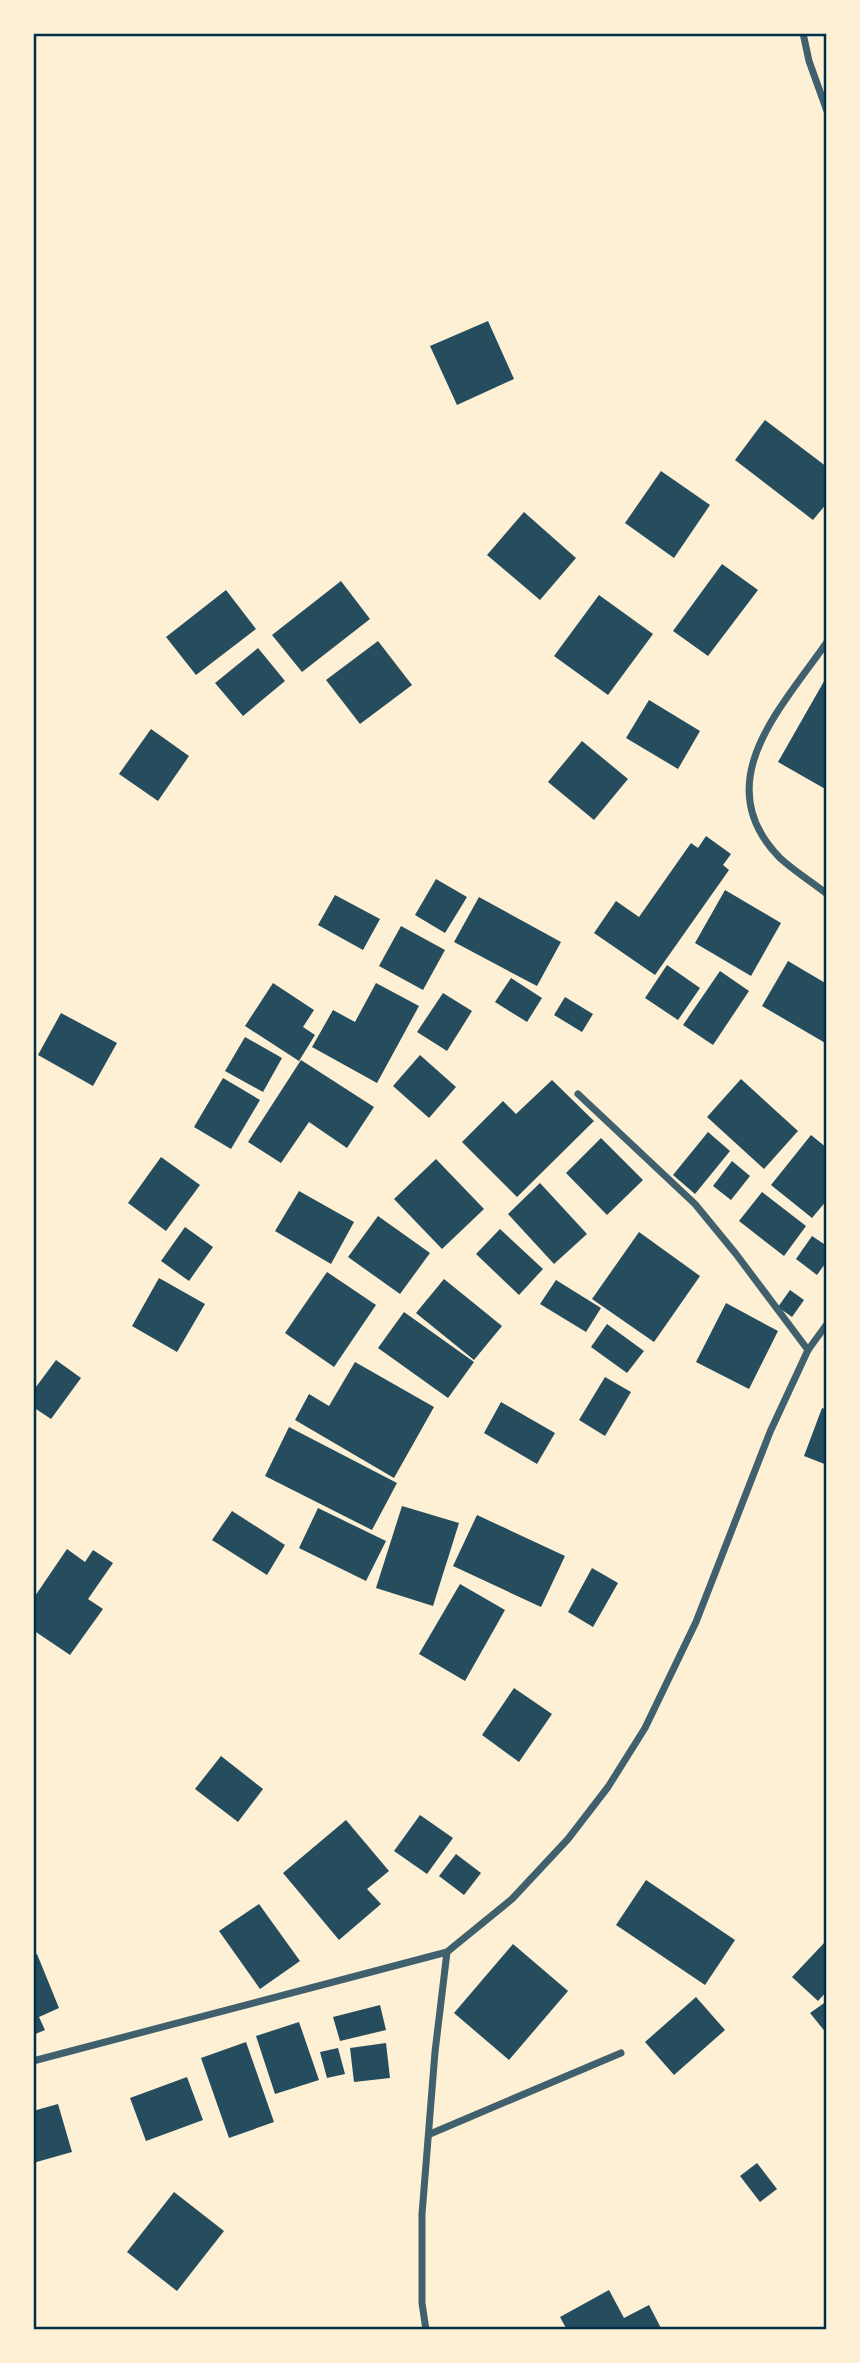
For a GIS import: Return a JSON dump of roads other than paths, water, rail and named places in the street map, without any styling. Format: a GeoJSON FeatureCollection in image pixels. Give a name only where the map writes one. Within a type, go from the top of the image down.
{"type":"FeatureCollection","features":[{"type":"Feature","properties":{"kind":"street"},"geometry":{"type":"LineString","coordinates":[[803,33],[809,61],[827,111]]}},
{"type":"Feature","properties":{"kind":"street"},"geometry":{"type":"LineString","coordinates":[[827,642],[765,734],[749,774],[748,792],[752,814],[780,858],[827,894]]}},
{"type":"Feature","properties":{"kind":"street"},"geometry":{"type":"LineString","coordinates":[[578,1094],[695,1204],[808,1350]]}},
{"type":"Feature","properties":{"kind":"street"},"geometry":{"type":"LineString","coordinates":[[33,2061],[447,1952],[512,1899],[568,1839],[608,1787],[645,1728],[695,1622],[770,1432],[808,1350],[827,1324]]}},
{"type":"Feature","properties":{"kind":"street"},"geometry":{"type":"LineString","coordinates":[[426,2330],[422,2303],[422,2214],[435,2052],[447,1952]]}},
{"type":"Feature","properties":{"kind":"street"},"geometry":{"type":"LineString","coordinates":[[430,2134],[621,2053]]}}]}
